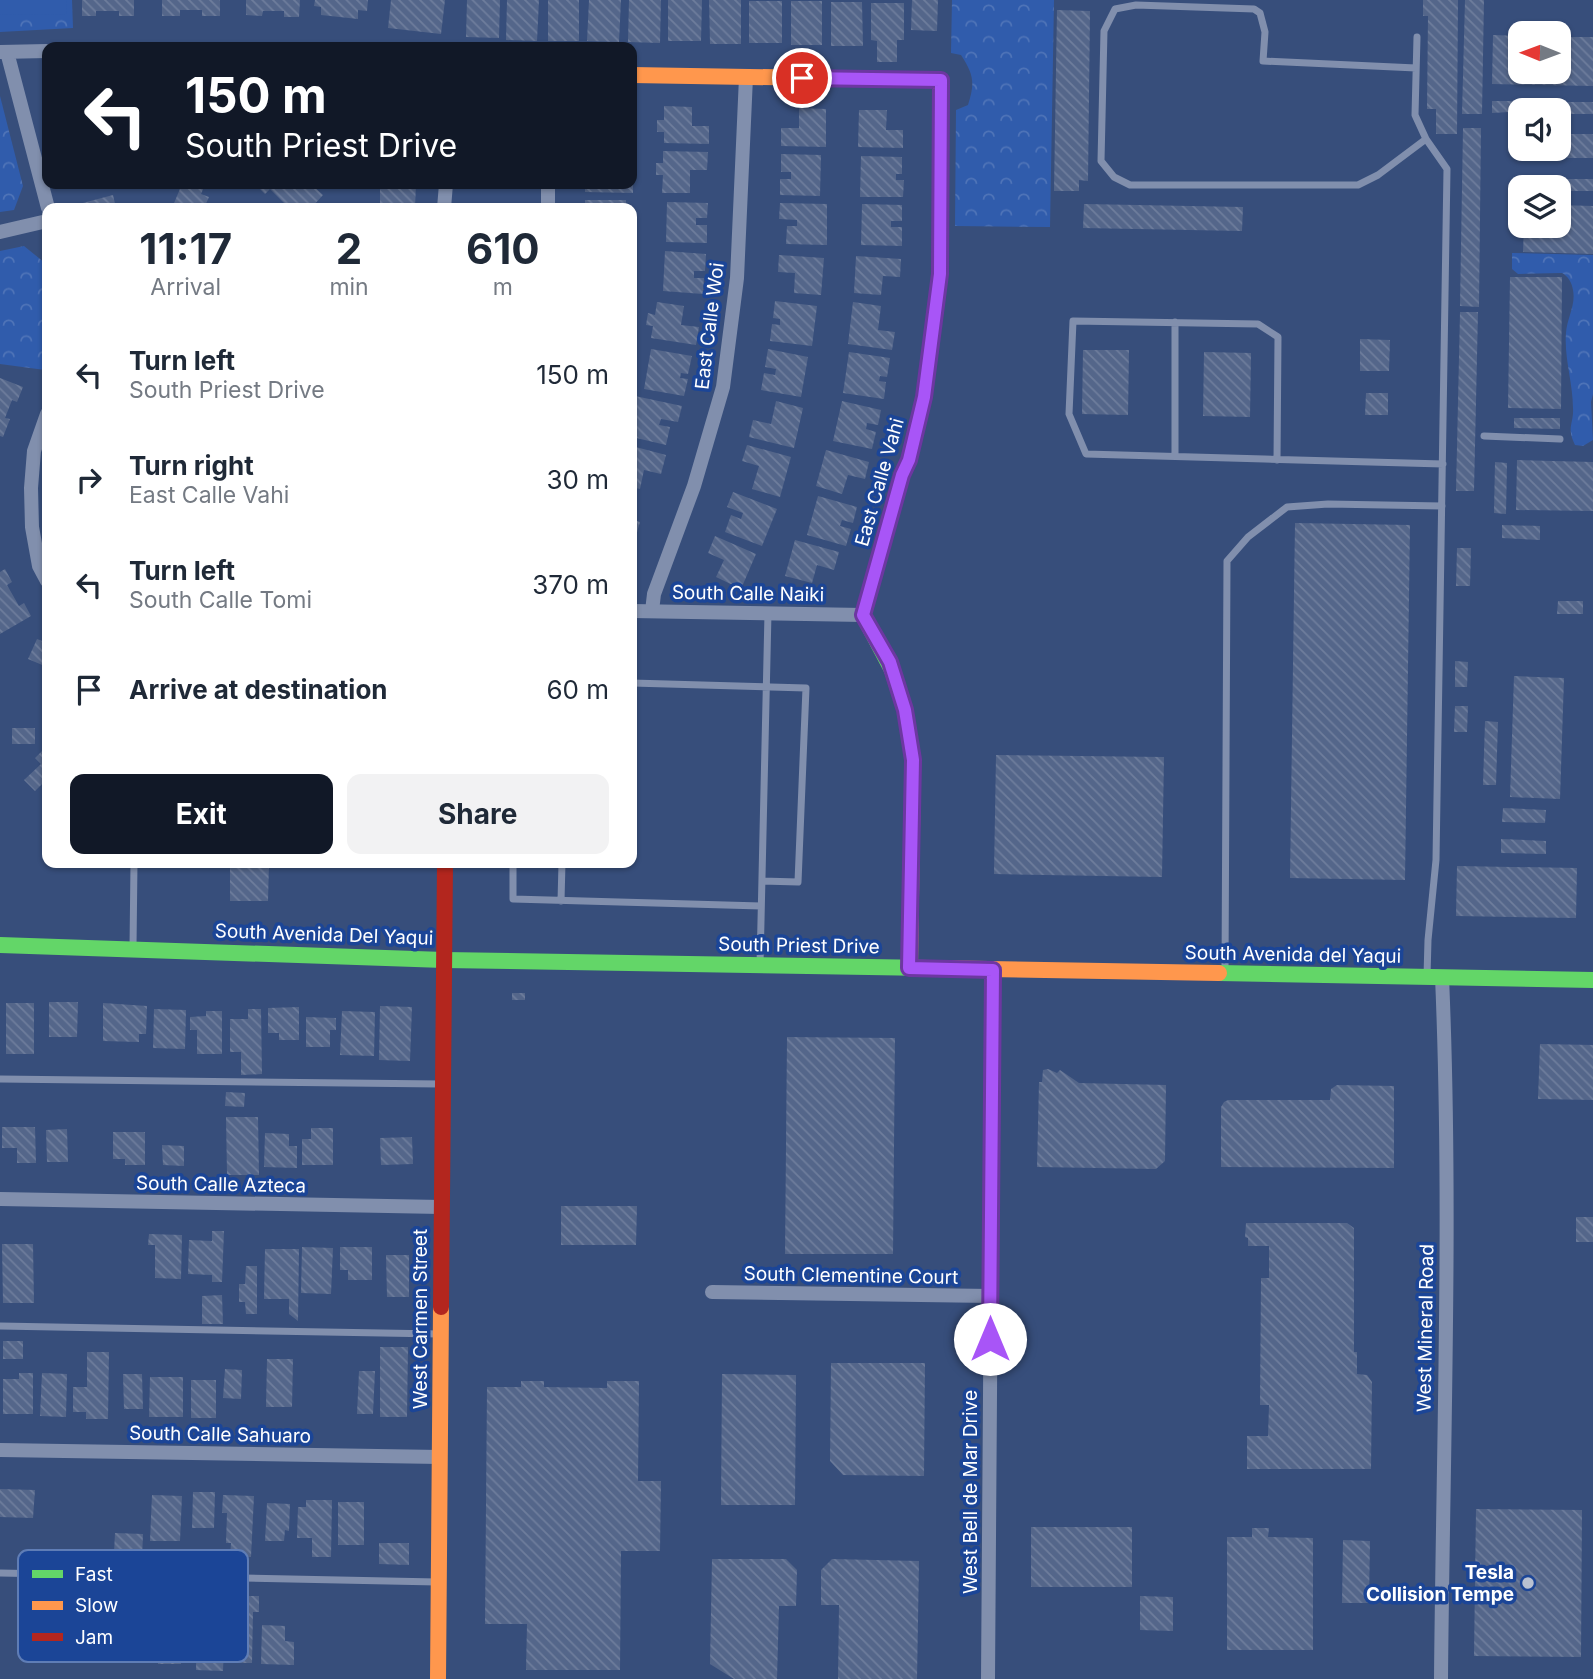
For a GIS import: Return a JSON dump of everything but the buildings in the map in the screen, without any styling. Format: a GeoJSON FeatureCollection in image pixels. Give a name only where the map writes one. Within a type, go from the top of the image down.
{"type":"FeatureCollection","features":[{"type":"Feature","properties":{"kind":"street"},"geometry":{"type":"LineString","coordinates":[[42,51],[3,52],[46,203]]}},
{"type":"Feature","properties":{"kind":"street"},"geometry":{"type":"LineString","coordinates":[[637,75],[746,77]]}},
{"type":"Feature","properties":{"kind":"street","name":"East Calle Vahi"},"geometry":{"type":"LineString","coordinates":[[746,77],[941,80],[940,274],[933,336],[924,397],[909,460],[902,475],[863,615]]}},
{"type":"Feature","properties":{"kind":"street","name":"East Calle Woi"},"geometry":{"type":"LineString","coordinates":[[652,611],[654,594],[694,486],[723,387],[737,278],[746,77]]}},
{"type":"Feature","properties":{"kind":"street"},"geometry":{"type":"LineString","coordinates":[[0,232],[42,222]]}},
{"type":"Feature","properties":{"kind":"street"},"geometry":{"type":"LineString","coordinates":[[42,428],[34,451],[31,488],[32,527],[42,572]]}},
{"type":"Feature","properties":{"kind":"street","name":"South Calle Naiki"},"geometry":{"type":"LineString","coordinates":[[637,611],[863,615]]}},
{"type":"Feature","properties":{"kind":"street"},"geometry":{"type":"LineString","coordinates":[[863,615],[890,662],[905,710],[913,760],[909,968]]}},
{"type":"Feature","properties":{"kind":"street","name":"West Carmen Street"},"geometry":{"type":"LineString","coordinates":[[438,1679],[446,868]]}},
{"type":"Feature","properties":{"kind":"street","name":"South Avenida Del Yaqui"},"geometry":{"type":"LineString","coordinates":[[0,945],[444,960],[647,963]]}},
{"type":"Feature","properties":{"kind":"street","name":"South Priest Drive"},"geometry":{"type":"LineString","coordinates":[[647,963],[993,970]]}},
{"type":"Feature","properties":{"kind":"street","name":"South Avenida del Yaqui"},"geometry":{"type":"LineString","coordinates":[[993,970],[1593,980]]}},
{"type":"Feature","properties":{"kind":"street","name":"West Bell de Mar Drive"},"geometry":{"type":"LineString","coordinates":[[988,1679],[993,970]]}},
{"type":"Feature","properties":{"kind":"street","name":"West Mineral Road"},"geometry":{"type":"LineString","coordinates":[[1435,977],[1446,1071],[1441,1679]]}},
{"type":"Feature","properties":{"kind":"street","name":"South Calle Azteca"},"geometry":{"type":"LineString","coordinates":[[0,1199],[441,1207]]}},
{"type":"Feature","properties":{"kind":"street","name":"South Clementine Court"},"geometry":{"type":"LineString","coordinates":[[712,1292],[991,1296]]}},
{"type":"Feature","properties":{"kind":"street","name":"South Calle Sahuaro"},"geometry":{"type":"LineString","coordinates":[[0,1450],[440,1457]]}},
{"type":"Feature","properties":{"kind":"lane"},"geometry":{"type":"LineString","coordinates":[[1416,68],[1263,61],[1265,32],[1260,13],[1254,9],[1136,5],[1115,9],[1104,31],[1101,161],[1114,177],[1130,185],[1358,185],[1378,175],[1426,139]]}},
{"type":"Feature","properties":{"kind":"lane"},"geometry":{"type":"LineString","coordinates":[[1417,37],[1415,115],[1426,139],[1447,169],[1436,860],[1428,940],[1435,977]]}},
{"type":"Feature","properties":{"kind":"lane"},"geometry":{"type":"LineString","coordinates":[[1277,460],[1278,337],[1258,324],[1073,321],[1069,414],[1086,454],[1277,460],[1443,464]]}},
{"type":"Feature","properties":{"kind":"lane"},"geometry":{"type":"LineString","coordinates":[[1175,323],[1175,456]]}},
{"type":"Feature","properties":{"kind":"lane"},"geometry":{"type":"LineString","coordinates":[[1484,436],[1560,439]]}},
{"type":"Feature","properties":{"kind":"lane"},"geometry":{"type":"LineString","coordinates":[[1225,974],[1227,561],[1248,537],[1287,507],[1328,504],[1442,506]]}},
{"type":"Feature","properties":{"kind":"lane"},"geometry":{"type":"LineString","coordinates":[[760,965],[768,613]]}},
{"type":"Feature","properties":{"kind":"lane"},"geometry":{"type":"LineString","coordinates":[[637,683],[806,688],[798,883],[762,881]]}},
{"type":"Feature","properties":{"kind":"lane"},"geometry":{"type":"LineString","coordinates":[[133,948],[134,868]]}},
{"type":"Feature","properties":{"kind":"lane"},"geometry":{"type":"LineString","coordinates":[[513,868],[513,899],[761,906]]}},
{"type":"Feature","properties":{"kind":"lane"},"geometry":{"type":"LineString","coordinates":[[561,901],[562,868]]}},
{"type":"Feature","properties":{"kind":"lane"},"geometry":{"type":"LineString","coordinates":[[0,1079],[443,1084]]}},
{"type":"Feature","properties":{"kind":"lane"},"geometry":{"type":"LineString","coordinates":[[0,1326],[440,1334]]}},
{"type":"Feature","properties":{"kind":"lane"},"geometry":{"type":"LineString","coordinates":[[0,1573],[18,1573]]}},
{"type":"Feature","properties":{"kind":"lane"},"geometry":{"type":"LineString","coordinates":[[248,1578],[439,1581]]}},
{"type":"Feature","properties":{"kind":"green space"},"geometry":{"type":"Polygon","coordinates":[[[0,0],[72,0],[73,28],[0,32],[0,0]]]}},
{"type":"Feature","properties":{"kind":"green space"},"geometry":{"type":"Polygon","coordinates":[[[0,0],[66,0],[67,14],[0,15],[0,0]]]}},
{"type":"Feature","properties":{"kind":"green space"},"geometry":{"type":"Polygon","coordinates":[[[952,0],[1054,0],[1050,227],[955,226],[956,110],[968,105],[972,85],[969,68],[961,55],[951,53],[952,0]]]}},
{"type":"Feature","properties":{"kind":"green space"},"geometry":{"type":"Polygon","coordinates":[[[0,96],[23,186],[14,210],[0,212],[0,96]]]}},
{"type":"Feature","properties":{"kind":"green space"},"geometry":{"type":"Polygon","coordinates":[[[24,246],[42,261],[42,370],[0,364],[0,251],[24,246]]]}},
{"type":"Feature","properties":{"kind":"green space"},"geometry":{"type":"Polygon","coordinates":[[[1512,253],[1593,255],[1593,440],[1583,446],[1575,445],[1571,430],[1573,399],[1566,342],[1574,296],[1572,285],[1562,273],[1518,274],[1512,269],[1512,253]]]}},
{"type":"Feature","properties":{"kind":"traffic: fast"},"geometry":{"type":"LineString","coordinates":[[892,670],[863,615],[902,475],[909,460],[924,397],[940,274],[941,173]]}},
{"type":"Feature","properties":{"kind":"traffic: fast"},"geometry":{"type":"LineString","coordinates":[[0,945],[444,960],[929,968]]}},
{"type":"Feature","properties":{"kind":"traffic: fast"},"geometry":{"type":"LineString","coordinates":[[1219,973],[1593,980]]}},
{"type":"Feature","properties":{"kind":"traffic: slow"},"geometry":{"type":"LineString","coordinates":[[637,75],[941,80],[941,173]]}},
{"type":"Feature","properties":{"kind":"traffic: slow"},"geometry":{"type":"LineString","coordinates":[[892,670],[905,710],[913,760],[910,968]]}},
{"type":"Feature","properties":{"kind":"traffic: slow"},"geometry":{"type":"LineString","coordinates":[[929,968],[1219,973]]}},
{"type":"Feature","properties":{"kind":"traffic: slow"},"geometry":{"type":"LineString","coordinates":[[438,1679],[441,1307]]}},
{"type":"Feature","properties":{"kind":"traffic: jam"},"geometry":{"type":"LineString","coordinates":[[441,1307],[445,868]]}},
{"type":"Feature","properties":{"kind":"place","name":"Tesla Collision Tempe"},"geometry":{"type":"Point","coordinates":[1528,1583]}},
{"type":"Feature","properties":{"kind":"route"},"geometry":{"type":"LineString","coordinates":[[802,78],[941,80],[940,274],[933,336],[924,397],[909,460],[902,475],[863,615],[890,662],[905,710],[913,760],[909,968],[993,970],[990,1339]]}}]}
